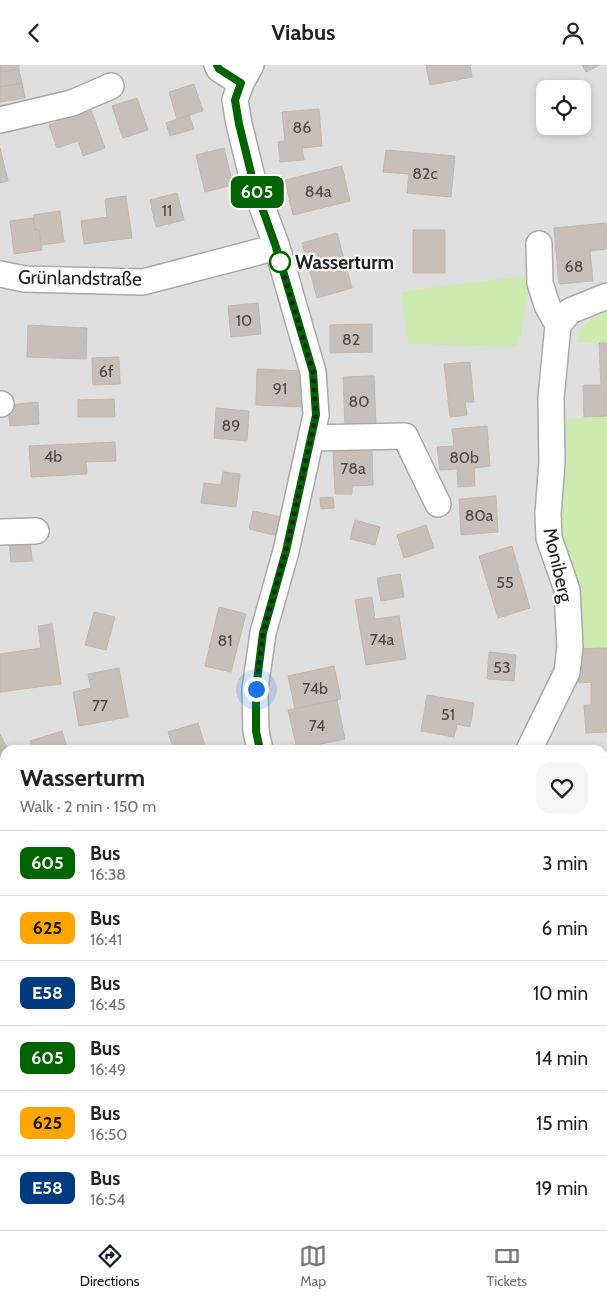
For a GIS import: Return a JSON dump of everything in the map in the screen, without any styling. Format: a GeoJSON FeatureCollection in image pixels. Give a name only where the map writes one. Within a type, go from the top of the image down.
{"type":"FeatureCollection","features":[{"type":"Feature","properties":{"kind":"street"},"geometry":{"type":"LineString","coordinates":[[217,65],[219,69],[246,74],[235,100],[239,124],[254,185],[276,247],[313,372],[316,415],[286,551],[263,633],[256,689],[256,731],[259,745]]}},
{"type":"Feature","properties":{"kind":"street"},"geometry":{"type":"LineString","coordinates":[[0,120],[72,103],[111,86]]}},
{"type":"Feature","properties":{"kind":"street"},"geometry":{"type":"LineString","coordinates":[[539,244],[540,283],[547,305],[558,325],[570,311],[607,296]]}},
{"type":"Feature","properties":{"kind":"street","name":"Grünlandstraße"},"geometry":{"type":"LineString","coordinates":[[0,274],[25,279],[143,281],[276,247]]}},
{"type":"Feature","properties":{"kind":"street","name":"Moniberg"},"geometry":{"type":"LineString","coordinates":[[531,745],[567,672],[570,647],[567,590],[549,538],[548,515],[552,462],[551,398],[558,325]]}},
{"type":"Feature","properties":{"kind":"street"},"geometry":{"type":"LineString","coordinates":[[311,438],[408,432],[438,504]]}},
{"type":"Feature","properties":{"kind":"street"},"geometry":{"type":"LineString","coordinates":[[0,532],[36,531]]}},
{"type":"Feature","properties":{"kind":"shaded area"},"geometry":{"type":"Polygon","coordinates":[[[0,65],[607,65],[607,745],[0,745],[0,65]]]}},
{"type":"Feature","properties":{"kind":"green space"},"geometry":{"type":"Polygon","coordinates":[[[532,275],[518,347],[408,344],[401,292],[532,275]]]}},
{"type":"Feature","properties":{"kind":"green space"},"geometry":{"type":"Polygon","coordinates":[[[607,310],[607,342],[577,343],[581,326],[607,310]]]}},
{"type":"Feature","properties":{"kind":"green space"},"geometry":{"type":"Polygon","coordinates":[[[607,416],[607,648],[577,649],[556,511],[567,464],[566,420],[607,416]]]}},
{"type":"Feature","properties":{"kind":"building"},"geometry":{"type":"Polygon","coordinates":[[[0,65],[19,65],[19,69],[0,72],[0,65]]]}},
{"type":"Feature","properties":{"kind":"building"},"geometry":{"type":"Polygon","coordinates":[[[426,65],[470,65],[472,77],[430,85],[426,65]]]}},
{"type":"Feature","properties":{"kind":"building"},"geometry":{"type":"Polygon","coordinates":[[[582,65],[600,65],[586,72],[582,65]]]}},
{"type":"Feature","properties":{"kind":"building"},"geometry":{"type":"Polygon","coordinates":[[[19,69],[22,83],[0,87],[0,72],[19,69]]]}},
{"type":"Feature","properties":{"kind":"building"},"geometry":{"type":"Polygon","coordinates":[[[22,83],[25,98],[0,102],[0,87],[22,83]]]}},
{"type":"Feature","properties":{"kind":"building"},"geometry":{"type":"Polygon","coordinates":[[[194,84],[203,111],[177,119],[169,92],[194,84]]]}},
{"type":"Feature","properties":{"kind":"building"},"geometry":{"type":"Polygon","coordinates":[[[137,98],[148,130],[123,138],[112,106],[137,98]]]}},
{"type":"Feature","properties":{"kind":"building"},"geometry":{"type":"Polygon","coordinates":[[[319,109],[322,146],[302,148],[304,160],[280,162],[278,142],[285,141],[282,112],[319,109]]]}},
{"type":"Feature","properties":{"kind":"building"},"geometry":{"type":"Polygon","coordinates":[[[91,110],[105,148],[83,156],[78,141],[57,148],[49,125],[91,110]]]}},
{"type":"Feature","properties":{"kind":"building"},"geometry":{"type":"Polygon","coordinates":[[[189,115],[194,129],[170,136],[166,123],[189,115]]]}},
{"type":"Feature","properties":{"kind":"building"},"geometry":{"type":"Polygon","coordinates":[[[0,148],[8,181],[0,183],[0,148]]]}},
{"type":"Feature","properties":{"kind":"building"},"geometry":{"type":"Polygon","coordinates":[[[224,148],[233,185],[205,192],[196,155],[224,148]]]}},
{"type":"Feature","properties":{"kind":"building"},"geometry":{"type":"Polygon","coordinates":[[[386,150],[455,156],[451,197],[407,193],[409,174],[383,172],[386,150]]]}},
{"type":"Feature","properties":{"kind":"building"},"geometry":{"type":"Polygon","coordinates":[[[342,166],[350,201],[293,215],[285,180],[342,166]]]}},
{"type":"Feature","properties":{"kind":"building"},"geometry":{"type":"Polygon","coordinates":[[[177,193],[184,220],[156,227],[150,200],[177,193]]]}},
{"type":"Feature","properties":{"kind":"building"},"geometry":{"type":"Polygon","coordinates":[[[126,196],[132,238],[84,244],[81,221],[107,217],[105,199],[126,196]]]}},
{"type":"Feature","properties":{"kind":"building"},"geometry":{"type":"Polygon","coordinates":[[[60,211],[64,242],[41,245],[39,230],[35,230],[33,215],[60,211]]]}},
{"type":"Feature","properties":{"kind":"building"},"geometry":{"type":"Polygon","coordinates":[[[33,218],[35,230],[39,230],[42,250],[14,254],[10,221],[33,218]]]}},
{"type":"Feature","properties":{"kind":"building"},"geometry":{"type":"Polygon","coordinates":[[[606,223],[607,249],[590,251],[593,281],[559,284],[554,228],[606,223]]]}},
{"type":"Feature","properties":{"kind":"building"},"geometry":{"type":"Polygon","coordinates":[[[413,230],[445,230],[445,273],[413,273],[413,230]]]}},
{"type":"Feature","properties":{"kind":"building"},"geometry":{"type":"Polygon","coordinates":[[[337,233],[352,288],[317,298],[302,243],[337,233]]]}},
{"type":"Feature","properties":{"kind":"building"},"geometry":{"type":"Polygon","coordinates":[[[258,303],[261,334],[231,337],[228,306],[258,303]]]}},
{"type":"Feature","properties":{"kind":"building"},"geometry":{"type":"Polygon","coordinates":[[[372,324],[372,352],[330,353],[330,325],[372,324]]]}},
{"type":"Feature","properties":{"kind":"building"},"geometry":{"type":"Polygon","coordinates":[[[28,325],[87,328],[86,359],[27,357],[28,325]]]}},
{"type":"Feature","properties":{"kind":"building"},"geometry":{"type":"Polygon","coordinates":[[[599,343],[607,343],[607,416],[584,417],[583,385],[601,385],[599,343]]]}},
{"type":"Feature","properties":{"kind":"building"},"geometry":{"type":"Polygon","coordinates":[[[119,357],[120,384],[93,385],[92,358],[119,357]]]}},
{"type":"Feature","properties":{"kind":"building"},"geometry":{"type":"Polygon","coordinates":[[[470,362],[474,402],[465,402],[467,415],[450,417],[444,364],[470,362]]]}},
{"type":"Feature","properties":{"kind":"building"},"geometry":{"type":"Polygon","coordinates":[[[257,369],[305,371],[303,407],[256,405],[257,369]]]}},
{"type":"Feature","properties":{"kind":"building"},"geometry":{"type":"Polygon","coordinates":[[[374,376],[376,424],[345,425],[343,377],[374,376]]]}},
{"type":"Feature","properties":{"kind":"building"},"geometry":{"type":"Polygon","coordinates":[[[114,399],[115,417],[78,417],[78,400],[114,399]]]}},
{"type":"Feature","properties":{"kind":"building"},"geometry":{"type":"Polygon","coordinates":[[[38,402],[39,424],[10,426],[8,405],[38,402]]]}},
{"type":"Feature","properties":{"kind":"building"},"geometry":{"type":"Polygon","coordinates":[[[216,408],[249,411],[247,441],[214,438],[216,408]]]}},
{"type":"Feature","properties":{"kind":"building"},"geometry":{"type":"Polygon","coordinates":[[[487,426],[490,466],[474,468],[475,486],[458,487],[457,469],[440,470],[437,447],[454,446],[452,429],[487,426]]]}},
{"type":"Feature","properties":{"kind":"building"},"geometry":{"type":"Polygon","coordinates":[[[115,442],[116,461],[86,462],[87,474],[31,477],[29,446],[115,442]]]}},
{"type":"Feature","properties":{"kind":"building"},"geometry":{"type":"Polygon","coordinates":[[[372,450],[373,485],[352,486],[352,494],[335,494],[333,451],[372,450]]]}},
{"type":"Feature","properties":{"kind":"building"},"geometry":{"type":"Polygon","coordinates":[[[223,472],[240,474],[236,507],[201,503],[204,483],[221,485],[223,472]]]}},
{"type":"Feature","properties":{"kind":"building"},"geometry":{"type":"Polygon","coordinates":[[[496,496],[498,532],[461,535],[459,499],[496,496]]]}},
{"type":"Feature","properties":{"kind":"building"},"geometry":{"type":"Polygon","coordinates":[[[333,497],[334,508],[321,509],[320,498],[333,497]]]}},
{"type":"Feature","properties":{"kind":"building"},"geometry":{"type":"Polygon","coordinates":[[[253,511],[282,517],[278,536],[249,529],[253,511]]]}},
{"type":"Feature","properties":{"kind":"building"},"geometry":{"type":"Polygon","coordinates":[[[355,520],[380,527],[375,545],[350,539],[355,520]]]}},
{"type":"Feature","properties":{"kind":"building"},"geometry":{"type":"Polygon","coordinates":[[[426,525],[434,548],[404,558],[397,535],[426,525]]]}},
{"type":"Feature","properties":{"kind":"building"},"geometry":{"type":"Polygon","coordinates":[[[30,539],[32,561],[11,562],[9,541],[30,539]]]}},
{"type":"Feature","properties":{"kind":"building"},"geometry":{"type":"Polygon","coordinates":[[[512,546],[530,608],[498,618],[479,556],[512,546]]]}},
{"type":"Feature","properties":{"kind":"building"},"geometry":{"type":"Polygon","coordinates":[[[400,574],[404,597],[381,601],[377,578],[400,574]]]}},
{"type":"Feature","properties":{"kind":"building"},"geometry":{"type":"Polygon","coordinates":[[[372,597],[375,619],[399,616],[406,659],[366,665],[355,600],[372,597]]]}},
{"type":"Feature","properties":{"kind":"building"},"geometry":{"type":"Polygon","coordinates":[[[219,607],[246,614],[231,672],[205,666],[219,607]]]}},
{"type":"Feature","properties":{"kind":"building"},"geometry":{"type":"Polygon","coordinates":[[[94,612],[115,617],[106,650],[85,645],[94,612]]]}},
{"type":"Feature","properties":{"kind":"building"},"geometry":{"type":"Polygon","coordinates":[[[52,624],[61,684],[0,692],[0,654],[41,648],[38,626],[52,624]]]}},
{"type":"Feature","properties":{"kind":"building"},"geometry":{"type":"Polygon","coordinates":[[[607,648],[607,732],[586,733],[584,705],[591,705],[591,682],[579,683],[577,649],[607,648]]]}},
{"type":"Feature","properties":{"kind":"building"},"geometry":{"type":"Polygon","coordinates":[[[489,652],[516,655],[514,681],[487,679],[489,652]]]}},
{"type":"Feature","properties":{"kind":"building"},"geometry":{"type":"Polygon","coordinates":[[[334,666],[341,699],[295,709],[288,676],[334,666]]]}},
{"type":"Feature","properties":{"kind":"building"},"geometry":{"type":"Polygon","coordinates":[[[119,668],[128,717],[79,726],[73,692],[91,688],[88,674],[119,668]]]}},
{"type":"Feature","properties":{"kind":"building"},"geometry":{"type":"Polygon","coordinates":[[[427,695],[474,703],[470,727],[457,724],[454,737],[421,731],[427,695]]]}},
{"type":"Feature","properties":{"kind":"building"},"geometry":{"type":"Polygon","coordinates":[[[337,700],[345,739],[316,745],[296,745],[288,710],[337,700]]]}},
{"type":"Feature","properties":{"kind":"building"},"geometry":{"type":"Polygon","coordinates":[[[198,723],[205,745],[172,745],[168,732],[198,723]]]}},
{"type":"Feature","properties":{"kind":"building"},"geometry":{"type":"Polygon","coordinates":[[[62,731],[66,745],[31,745],[30,741],[62,731]]]}},
{"type":"Feature","properties":{"kind":"building"},"geometry":{"type":"Polygon","coordinates":[[[0,734],[6,745],[0,745],[0,734]]]}},
{"type":"Feature","properties":{"kind":"bus line","name":"605"},"geometry":{"type":"LineString","coordinates":[[217,65],[230,78],[241,83],[235,100],[239,124],[254,185],[276,247],[313,372],[316,415],[286,551],[263,633],[256,689],[256,731],[259,745]]}},
{"type":"Feature","properties":{"kind":"place","name":"Wasserturm"},"geometry":{"type":"Point","coordinates":[280,262]}},
{"type":"Feature","properties":{"kind":"route"},"geometry":{"type":"LineString","coordinates":[[256,689],[263,633],[286,551],[316,415],[313,372],[280,262]]}}]}
